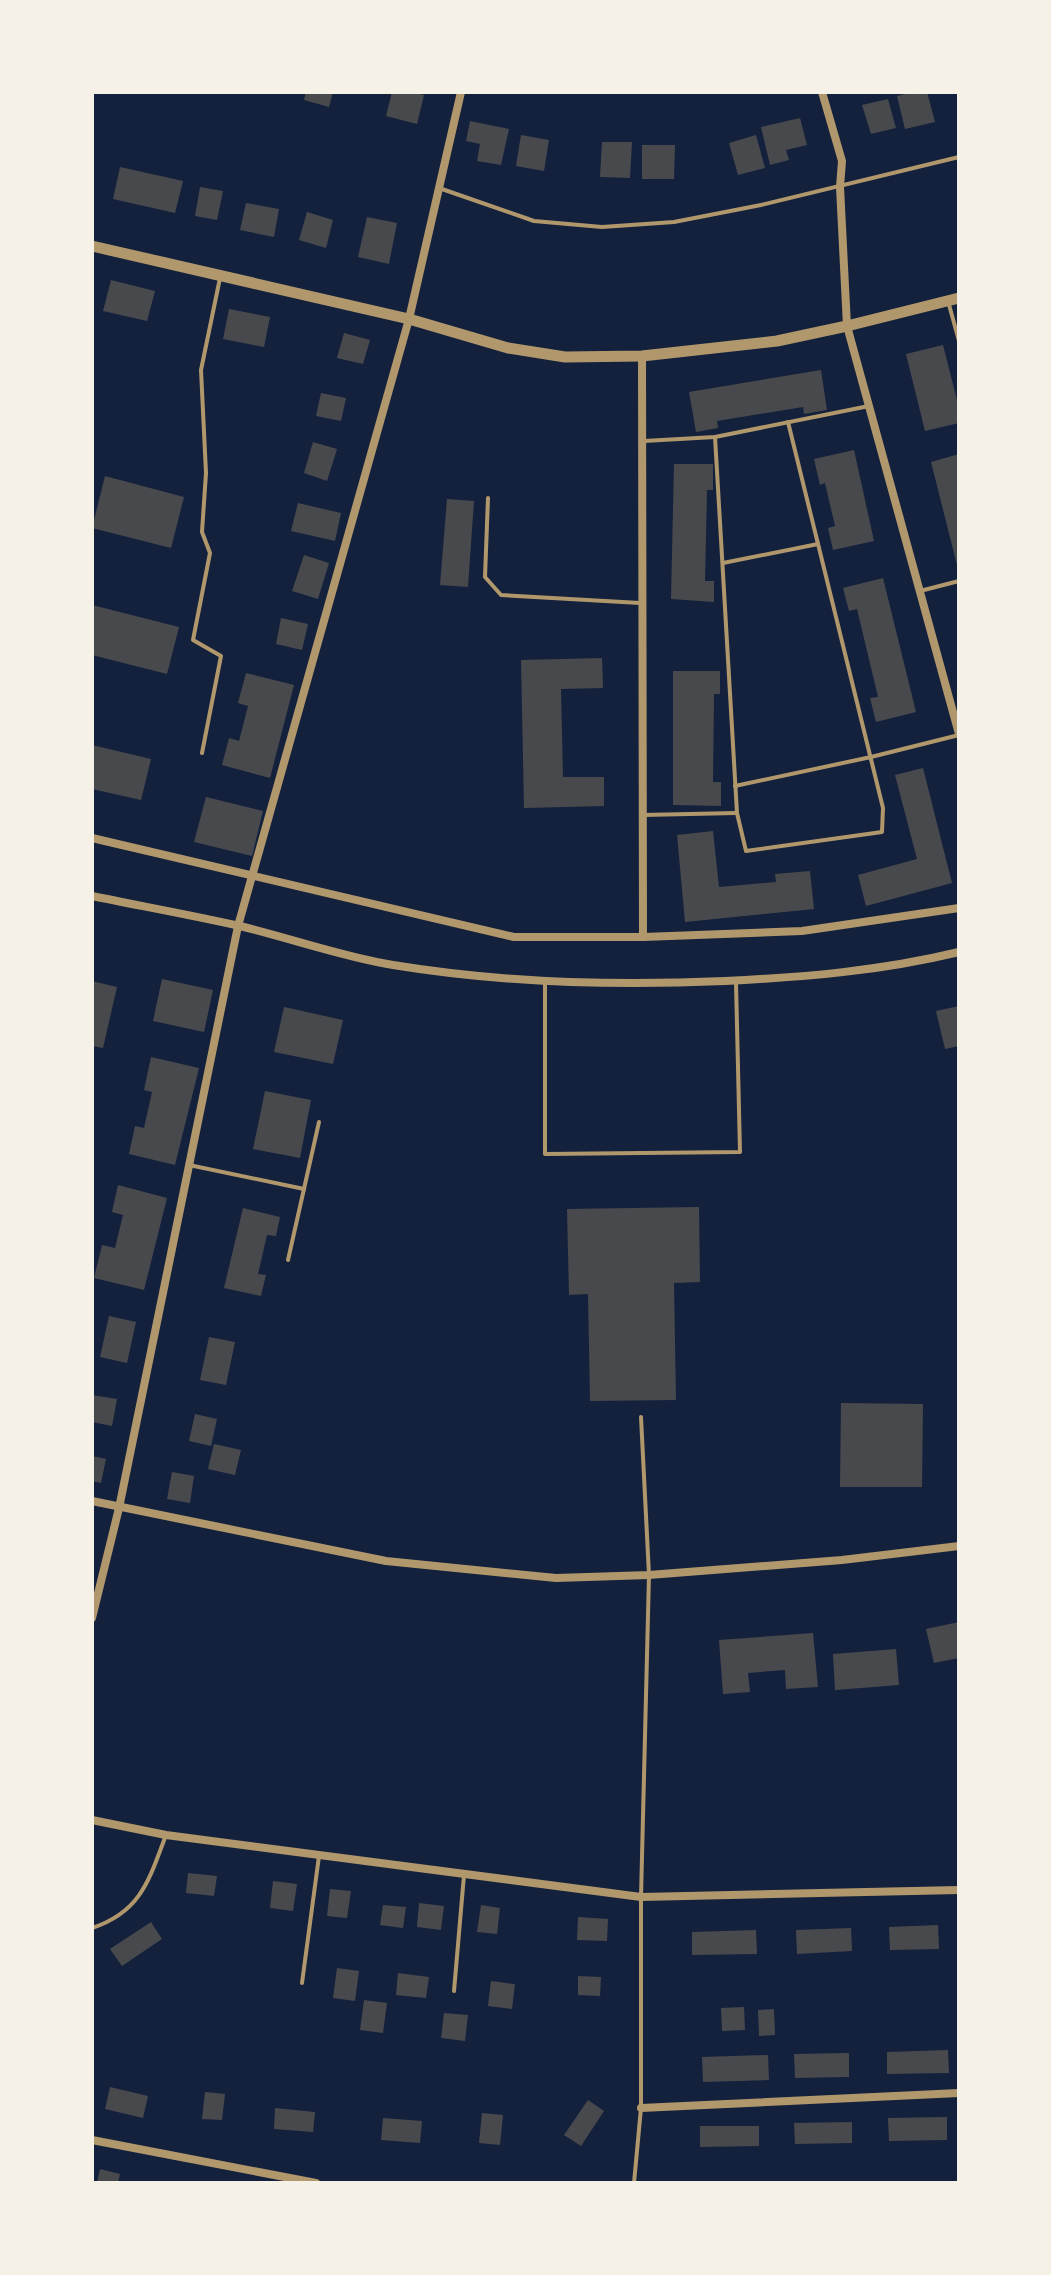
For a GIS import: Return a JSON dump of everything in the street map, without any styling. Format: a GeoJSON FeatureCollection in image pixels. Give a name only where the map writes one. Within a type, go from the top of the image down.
{"type":"FeatureCollection","features":[{"type":"Feature","properties":{"kind":"street"},"geometry":{"type":"LineString","coordinates":[[92,1618],[119,1508],[238,926],[409,319],[461,92]]}},
{"type":"Feature","properties":{"kind":"street"},"geometry":{"type":"LineString","coordinates":[[822,92],[842,161],[840,187],[847,326],[959,734]]}},
{"type":"Feature","properties":{"kind":"street"},"geometry":{"type":"LineString","coordinates":[[92,246],[409,319],[508,348],[565,357],[642,356],[777,341],[953,299]]}},
{"type":"Feature","properties":{"kind":"street"},"geometry":{"type":"LineString","coordinates":[[642,356],[643,937]]}},
{"type":"Feature","properties":{"kind":"street"},"geometry":{"type":"LineString","coordinates":[[92,838],[514,937],[643,937],[802,931],[959,908]]}},
{"type":"Feature","properties":{"kind":"street"},"geometry":{"type":"LineString","coordinates":[[92,896],[238,926],[390,965],[506,980],[585,984],[805,977],[911,963],[959,952]]}},
{"type":"Feature","properties":{"kind":"street"},"geometry":{"type":"LineString","coordinates":[[92,1501],[386,1561],[556,1578],[649,1575],[842,1560],[959,1546]]}},
{"type":"Feature","properties":{"kind":"street"},"geometry":{"type":"LineString","coordinates":[[92,1820],[166,1835],[641,1897],[959,1890]]}},
{"type":"Feature","properties":{"kind":"street"},"geometry":{"type":"LineString","coordinates":[[641,2108],[959,2093]]}},
{"type":"Feature","properties":{"kind":"street"},"geometry":{"type":"LineString","coordinates":[[92,2140],[316,2183]]}},
{"type":"Feature","properties":{"kind":"lane"},"geometry":{"type":"LineString","coordinates":[[439,188],[534,221],[602,227],[674,222],[840,187],[959,157]]}},
{"type":"Feature","properties":{"kind":"lane"},"geometry":{"type":"LineString","coordinates":[[202,753],[221,656],[193,640],[210,553],[202,532],[206,473],[201,370],[220,275]]}},
{"type":"Feature","properties":{"kind":"lane"},"geometry":{"type":"LineString","coordinates":[[953,299],[959,341]]}},
{"type":"Feature","properties":{"kind":"lane"},"geometry":{"type":"LineString","coordinates":[[642,441],[715,437],[869,406]]}},
{"type":"Feature","properties":{"kind":"lane"},"geometry":{"type":"LineString","coordinates":[[715,437],[737,813],[746,851],[882,832],[883,808],[788,422]]}},
{"type":"Feature","properties":{"kind":"lane"},"geometry":{"type":"LineString","coordinates":[[488,498],[485,577],[501,595],[642,604]]}},
{"type":"Feature","properties":{"kind":"lane"},"geometry":{"type":"LineString","coordinates":[[723,563],[818,544]]}},
{"type":"Feature","properties":{"kind":"lane"},"geometry":{"type":"LineString","coordinates":[[920,591],[959,581]]}},
{"type":"Feature","properties":{"kind":"lane"},"geometry":{"type":"LineString","coordinates":[[735,786],[871,757],[959,734]]}},
{"type":"Feature","properties":{"kind":"lane"},"geometry":{"type":"LineString","coordinates":[[643,815],[737,813]]}},
{"type":"Feature","properties":{"kind":"lane"},"geometry":{"type":"LineString","coordinates":[[545,982],[545,1154],[680,1153],[740,1152],[736,980]]}},
{"type":"Feature","properties":{"kind":"lane"},"geometry":{"type":"LineString","coordinates":[[288,1260],[319,1122]]}},
{"type":"Feature","properties":{"kind":"lane"},"geometry":{"type":"LineString","coordinates":[[189,1165],[304,1189]]}},
{"type":"Feature","properties":{"kind":"lane"},"geometry":{"type":"LineString","coordinates":[[634,2183],[641,2108],[641,1897],[649,1575],[641,1417]]}},
{"type":"Feature","properties":{"kind":"lane"},"geometry":{"type":"LineString","coordinates":[[92,1928],[113,1921],[144,1890],[166,1835]]}},
{"type":"Feature","properties":{"kind":"lane"},"geometry":{"type":"LineString","coordinates":[[302,1983],[319,1856]]}},
{"type":"Feature","properties":{"kind":"lane"},"geometry":{"type":"LineString","coordinates":[[454,1991],[464,1875]]}},
{"type":"Feature","properties":{"kind":"building"},"geometry":{"type":"Polygon","coordinates":[[[306,92],[333,92],[329,107],[304,100],[306,92]]]}},
{"type":"Feature","properties":{"kind":"building"},"geometry":{"type":"Polygon","coordinates":[[[392,92],[424,95],[417,124],[386,116],[392,92]]]}},
{"type":"Feature","properties":{"kind":"building"},"geometry":{"type":"Polygon","coordinates":[[[927,92],[935,122],[905,129],[897,96],[927,92]]]}},
{"type":"Feature","properties":{"kind":"building"},"geometry":{"type":"Polygon","coordinates":[[[888,99],[896,128],[871,134],[862,105],[888,99]]]}},
{"type":"Feature","properties":{"kind":"building"},"geometry":{"type":"Polygon","coordinates":[[[800,118],[807,145],[786,150],[789,160],[770,165],[761,127],[800,118]]]}},
{"type":"Feature","properties":{"kind":"building"},"geometry":{"type":"Polygon","coordinates":[[[470,121],[509,129],[501,165],[477,161],[480,144],[466,141],[470,121]]]}},
{"type":"Feature","properties":{"kind":"building"},"geometry":{"type":"Polygon","coordinates":[[[521,135],[549,140],[544,171],[516,166],[521,135]]]}},
{"type":"Feature","properties":{"kind":"building"},"geometry":{"type":"Polygon","coordinates":[[[756,135],[765,168],[738,175],[729,143],[756,135]]]}},
{"type":"Feature","properties":{"kind":"building"},"geometry":{"type":"Polygon","coordinates":[[[602,142],[632,142],[630,178],[600,177],[602,142]]]}},
{"type":"Feature","properties":{"kind":"building"},"geometry":{"type":"Polygon","coordinates":[[[642,145],[675,145],[674,179],[642,179],[642,145]]]}},
{"type":"Feature","properties":{"kind":"building"},"geometry":{"type":"Polygon","coordinates":[[[120,167],[183,181],[175,213],[113,199],[120,167]]]}},
{"type":"Feature","properties":{"kind":"building"},"geometry":{"type":"Polygon","coordinates":[[[200,187],[223,191],[217,220],[195,216],[200,187]]]}},
{"type":"Feature","properties":{"kind":"building"},"geometry":{"type":"Polygon","coordinates":[[[246,203],[279,209],[274,237],[240,230],[246,203]]]}},
{"type":"Feature","properties":{"kind":"building"},"geometry":{"type":"Polygon","coordinates":[[[307,212],[333,220],[326,248],[299,240],[307,212]]]}},
{"type":"Feature","properties":{"kind":"building"},"geometry":{"type":"Polygon","coordinates":[[[367,217],[397,223],[389,264],[358,257],[367,217]]]}},
{"type":"Feature","properties":{"kind":"building"},"geometry":{"type":"Polygon","coordinates":[[[111,280],[155,291],[147,321],[103,311],[111,280]]]}},
{"type":"Feature","properties":{"kind":"building"},"geometry":{"type":"Polygon","coordinates":[[[229,309],[270,317],[264,347],[223,339],[229,309]]]}},
{"type":"Feature","properties":{"kind":"building"},"geometry":{"type":"Polygon","coordinates":[[[344,333],[370,340],[363,364],[337,358],[344,333]]]}},
{"type":"Feature","properties":{"kind":"building"},"geometry":{"type":"Polygon","coordinates":[[[943,345],[959,408],[959,423],[925,431],[906,354],[943,345]]]}},
{"type":"Feature","properties":{"kind":"building"},"geometry":{"type":"Polygon","coordinates":[[[821,370],[827,410],[804,414],[803,407],[717,421],[718,428],[696,432],[689,392],[821,370]]]}},
{"type":"Feature","properties":{"kind":"building"},"geometry":{"type":"Polygon","coordinates":[[[321,393],[346,398],[341,421],[316,416],[321,393]]]}},
{"type":"Feature","properties":{"kind":"building"},"geometry":{"type":"Polygon","coordinates":[[[313,442],[337,449],[327,481],[304,473],[313,442]]]}},
{"type":"Feature","properties":{"kind":"building"},"geometry":{"type":"Polygon","coordinates":[[[854,450],[874,541],[833,550],[828,528],[835,526],[825,483],[820,485],[814,459],[854,450]]]}},
{"type":"Feature","properties":{"kind":"building"},"geometry":{"type":"Polygon","coordinates":[[[959,454],[959,569],[958,569],[931,462],[959,454]]]}},
{"type":"Feature","properties":{"kind":"building"},"geometry":{"type":"Polygon","coordinates":[[[674,464],[713,464],[713,490],[707,490],[705,581],[714,581],[714,602],[671,599],[674,464]]]}},
{"type":"Feature","properties":{"kind":"building"},"geometry":{"type":"Polygon","coordinates":[[[105,476],[184,497],[171,548],[92,528],[105,476]]]}},
{"type":"Feature","properties":{"kind":"building"},"geometry":{"type":"Polygon","coordinates":[[[447,499],[474,501],[468,587],[440,585],[447,499]]]}},
{"type":"Feature","properties":{"kind":"building"},"geometry":{"type":"Polygon","coordinates":[[[298,503],[341,513],[335,541],[291,531],[298,503]]]}},
{"type":"Feature","properties":{"kind":"building"},"geometry":{"type":"Polygon","coordinates":[[[304,555],[329,563],[318,599],[292,591],[304,555]]]}},
{"type":"Feature","properties":{"kind":"building"},"geometry":{"type":"Polygon","coordinates":[[[883,578],[916,712],[876,722],[870,698],[878,697],[857,609],[849,611],[843,588],[883,578]]]}},
{"type":"Feature","properties":{"kind":"building"},"geometry":{"type":"Polygon","coordinates":[[[92,605],[179,627],[167,674],[92,655],[92,605]]]}},
{"type":"Feature","properties":{"kind":"building"},"geometry":{"type":"Polygon","coordinates":[[[281,618],[308,624],[302,650],[276,644],[281,618]]]}},
{"type":"Feature","properties":{"kind":"building"},"geometry":{"type":"Polygon","coordinates":[[[602,658],[603,688],[561,689],[563,777],[604,777],[604,806],[524,808],[521,660],[602,658]]]}},
{"type":"Feature","properties":{"kind":"building"},"geometry":{"type":"Polygon","coordinates":[[[673,671],[720,671],[720,694],[714,694],[713,782],[721,782],[721,806],[673,805],[673,671]]]}},
{"type":"Feature","properties":{"kind":"building"},"geometry":{"type":"Polygon","coordinates":[[[246,673],[294,685],[270,778],[222,765],[229,738],[239,741],[248,706],[238,703],[246,673]]]}},
{"type":"Feature","properties":{"kind":"building"},"geometry":{"type":"Polygon","coordinates":[[[92,745],[151,759],[141,800],[92,789],[92,745]]]}},
{"type":"Feature","properties":{"kind":"building"},"geometry":{"type":"Polygon","coordinates":[[[923,768],[952,883],[866,906],[858,875],[917,859],[895,775],[923,768]]]}},
{"type":"Feature","properties":{"kind":"building"},"geometry":{"type":"Polygon","coordinates":[[[206,797],[263,811],[252,856],[194,842],[206,797]]]}},
{"type":"Feature","properties":{"kind":"building"},"geometry":{"type":"Polygon","coordinates":[[[713,831],[719,887],[776,882],[775,874],[810,871],[814,909],[685,922],[677,835],[713,831]]]}},
{"type":"Feature","properties":{"kind":"building"},"geometry":{"type":"Polygon","coordinates":[[[162,979],[213,990],[204,1032],[153,1021],[162,979]]]}},
{"type":"Feature","properties":{"kind":"building"},"geometry":{"type":"Polygon","coordinates":[[[92,981],[117,987],[103,1048],[92,1046],[92,981]]]}},
{"type":"Feature","properties":{"kind":"building"},"geometry":{"type":"Polygon","coordinates":[[[959,1006],[959,1046],[945,1049],[936,1011],[959,1006]]]}},
{"type":"Feature","properties":{"kind":"building"},"geometry":{"type":"Polygon","coordinates":[[[284,1007],[343,1020],[333,1064],[274,1052],[284,1007]]]}},
{"type":"Feature","properties":{"kind":"building"},"geometry":{"type":"Polygon","coordinates":[[[151,1057],[199,1068],[175,1165],[129,1154],[135,1126],[144,1128],[152,1092],[144,1090],[151,1057]]]}},
{"type":"Feature","properties":{"kind":"building"},"geometry":{"type":"Polygon","coordinates":[[[265,1091],[311,1100],[300,1158],[253,1149],[265,1091]]]}},
{"type":"Feature","properties":{"kind":"building"},"geometry":{"type":"Polygon","coordinates":[[[118,1185],[167,1198],[144,1290],[94,1278],[102,1245],[115,1248],[123,1215],[112,1212],[118,1185]]]}},
{"type":"Feature","properties":{"kind":"building"},"geometry":{"type":"Polygon","coordinates":[[[699,1207],[700,1282],[674,1283],[676,1400],[590,1401],[588,1294],[569,1295],[567,1209],[699,1207]]]}},
{"type":"Feature","properties":{"kind":"building"},"geometry":{"type":"Polygon","coordinates":[[[243,1208],[280,1217],[276,1236],[267,1235],[258,1274],[266,1275],[261,1296],[224,1288],[243,1208]]]}},
{"type":"Feature","properties":{"kind":"building"},"geometry":{"type":"Polygon","coordinates":[[[109,1316],[136,1322],[127,1363],[100,1357],[109,1316]]]}},
{"type":"Feature","properties":{"kind":"building"},"geometry":{"type":"Polygon","coordinates":[[[209,1337],[235,1342],[226,1385],[200,1380],[209,1337]]]}},
{"type":"Feature","properties":{"kind":"building"},"geometry":{"type":"Polygon","coordinates":[[[92,1395],[117,1399],[112,1426],[92,1422],[92,1395]]]}},
{"type":"Feature","properties":{"kind":"building"},"geometry":{"type":"Polygon","coordinates":[[[841,1403],[923,1404],[922,1487],[840,1487],[841,1403]]]}},
{"type":"Feature","properties":{"kind":"building"},"geometry":{"type":"Polygon","coordinates":[[[195,1414],[217,1419],[211,1446],[189,1441],[195,1414]]]}},
{"type":"Feature","properties":{"kind":"building"},"geometry":{"type":"Polygon","coordinates":[[[214,1444],[241,1450],[235,1475],[208,1469],[214,1444]]]}},
{"type":"Feature","properties":{"kind":"building"},"geometry":{"type":"Polygon","coordinates":[[[92,1456],[106,1459],[101,1483],[92,1481],[92,1456]]]}},
{"type":"Feature","properties":{"kind":"building"},"geometry":{"type":"Polygon","coordinates":[[[172,1472],[194,1476],[190,1503],[167,1499],[172,1472]]]}},
{"type":"Feature","properties":{"kind":"building"},"geometry":{"type":"Polygon","coordinates":[[[959,1622],[959,1658],[934,1663],[926,1629],[959,1622]]]}},
{"type":"Feature","properties":{"kind":"building"},"geometry":{"type":"Polygon","coordinates":[[[813,1633],[818,1687],[786,1689],[785,1670],[748,1673],[750,1692],[723,1694],[719,1640],[813,1633]]]}},
{"type":"Feature","properties":{"kind":"building"},"geometry":{"type":"Polygon","coordinates":[[[896,1649],[899,1685],[835,1690],[833,1654],[896,1649]]]}},
{"type":"Feature","properties":{"kind":"building"},"geometry":{"type":"Polygon","coordinates":[[[188,1873],[217,1876],[214,1896],[186,1893],[188,1873]]]}},
{"type":"Feature","properties":{"kind":"building"},"geometry":{"type":"Polygon","coordinates":[[[273,1881],[297,1884],[293,1911],[270,1908],[273,1881]]]}},
{"type":"Feature","properties":{"kind":"building"},"geometry":{"type":"Polygon","coordinates":[[[330,1889],[351,1891],[347,1918],[327,1916],[330,1889]]]}},
{"type":"Feature","properties":{"kind":"building"},"geometry":{"type":"Polygon","coordinates":[[[419,1903],[444,1906],[441,1930],[417,1927],[419,1903]]]}},
{"type":"Feature","properties":{"kind":"building"},"geometry":{"type":"Polygon","coordinates":[[[383,1905],[406,1907],[403,1928],[380,1925],[383,1905]]]}},
{"type":"Feature","properties":{"kind":"building"},"geometry":{"type":"Polygon","coordinates":[[[481,1905],[500,1908],[497,1934],[477,1932],[481,1905]]]}},
{"type":"Feature","properties":{"kind":"building"},"geometry":{"type":"Polygon","coordinates":[[[578,1917],[608,1919],[607,1941],[577,1940],[578,1917]]]}},
{"type":"Feature","properties":{"kind":"building"},"geometry":{"type":"Polygon","coordinates":[[[151,1922],[162,1939],[122,1966],[110,1949],[151,1922]]]}},
{"type":"Feature","properties":{"kind":"building"},"geometry":{"type":"Polygon","coordinates":[[[938,1925],[939,1949],[890,1950],[889,1927],[938,1925]]]}},
{"type":"Feature","properties":{"kind":"building"},"geometry":{"type":"Polygon","coordinates":[[[851,1928],[852,1951],[797,1954],[796,1930],[851,1928]]]}},
{"type":"Feature","properties":{"kind":"building"},"geometry":{"type":"Polygon","coordinates":[[[756,1930],[757,1954],[692,1955],[692,1932],[756,1930]]]}},
{"type":"Feature","properties":{"kind":"building"},"geometry":{"type":"Polygon","coordinates":[[[337,1968],[359,1971],[355,2001],[333,1998],[337,1968]]]}},
{"type":"Feature","properties":{"kind":"building"},"geometry":{"type":"Polygon","coordinates":[[[398,1973],[429,1977],[426,1998],[396,1995],[398,1973]]]}},
{"type":"Feature","properties":{"kind":"building"},"geometry":{"type":"Polygon","coordinates":[[[578,1976],[601,1977],[600,1996],[578,1995],[578,1976]]]}},
{"type":"Feature","properties":{"kind":"building"},"geometry":{"type":"Polygon","coordinates":[[[491,1981],[515,1984],[512,2009],[488,2006],[491,1981]]]}},
{"type":"Feature","properties":{"kind":"building"},"geometry":{"type":"Polygon","coordinates":[[[364,2000],[387,2003],[383,2033],[360,2030],[364,2000]]]}},
{"type":"Feature","properties":{"kind":"building"},"geometry":{"type":"Polygon","coordinates":[[[744,2007],[745,2030],[722,2031],[721,2008],[744,2007]]]}},
{"type":"Feature","properties":{"kind":"building"},"geometry":{"type":"Polygon","coordinates":[[[774,2009],[775,2035],[759,2036],[758,2010],[774,2009]]]}},
{"type":"Feature","properties":{"kind":"building"},"geometry":{"type":"Polygon","coordinates":[[[444,2013],[468,2015],[465,2041],[441,2038],[444,2013]]]}},
{"type":"Feature","properties":{"kind":"building"},"geometry":{"type":"Polygon","coordinates":[[[948,2050],[949,2073],[887,2074],[887,2052],[948,2050]]]}},
{"type":"Feature","properties":{"kind":"building"},"geometry":{"type":"Polygon","coordinates":[[[849,2053],[849,2077],[795,2078],[794,2054],[849,2053]]]}},
{"type":"Feature","properties":{"kind":"building"},"geometry":{"type":"Polygon","coordinates":[[[768,2055],[769,2080],[703,2082],[702,2057],[768,2055]]]}},
{"type":"Feature","properties":{"kind":"building"},"geometry":{"type":"Polygon","coordinates":[[[110,2087],[148,2096],[143,2118],[105,2109],[110,2087]]]}},
{"type":"Feature","properties":{"kind":"building"},"geometry":{"type":"Polygon","coordinates":[[[205,2092],[225,2094],[222,2120],[202,2119],[205,2092]]]}},
{"type":"Feature","properties":{"kind":"building"},"geometry":{"type":"Polygon","coordinates":[[[588,2100],[604,2111],[581,2146],[564,2135],[588,2100]]]}},
{"type":"Feature","properties":{"kind":"building"},"geometry":{"type":"Polygon","coordinates":[[[275,2108],[315,2112],[313,2132],[274,2129],[275,2108]]]}},
{"type":"Feature","properties":{"kind":"building"},"geometry":{"type":"Polygon","coordinates":[[[482,2113],[503,2115],[500,2145],[479,2143],[482,2113]]]}},
{"type":"Feature","properties":{"kind":"building"},"geometry":{"type":"Polygon","coordinates":[[[947,2117],[947,2140],[889,2141],[888,2118],[947,2117]]]}},
{"type":"Feature","properties":{"kind":"building"},"geometry":{"type":"Polygon","coordinates":[[[383,2118],[422,2121],[420,2143],[381,2140],[383,2118]]]}},
{"type":"Feature","properties":{"kind":"building"},"geometry":{"type":"Polygon","coordinates":[[[852,2122],[852,2143],[795,2144],[794,2123],[852,2122]]]}},
{"type":"Feature","properties":{"kind":"building"},"geometry":{"type":"Polygon","coordinates":[[[700,2126],[759,2126],[759,2146],[700,2147],[700,2126]]]}},
{"type":"Feature","properties":{"kind":"building"},"geometry":{"type":"Polygon","coordinates":[[[100,2169],[120,2174],[118,2183],[97,2183],[100,2169]]]}}]}
